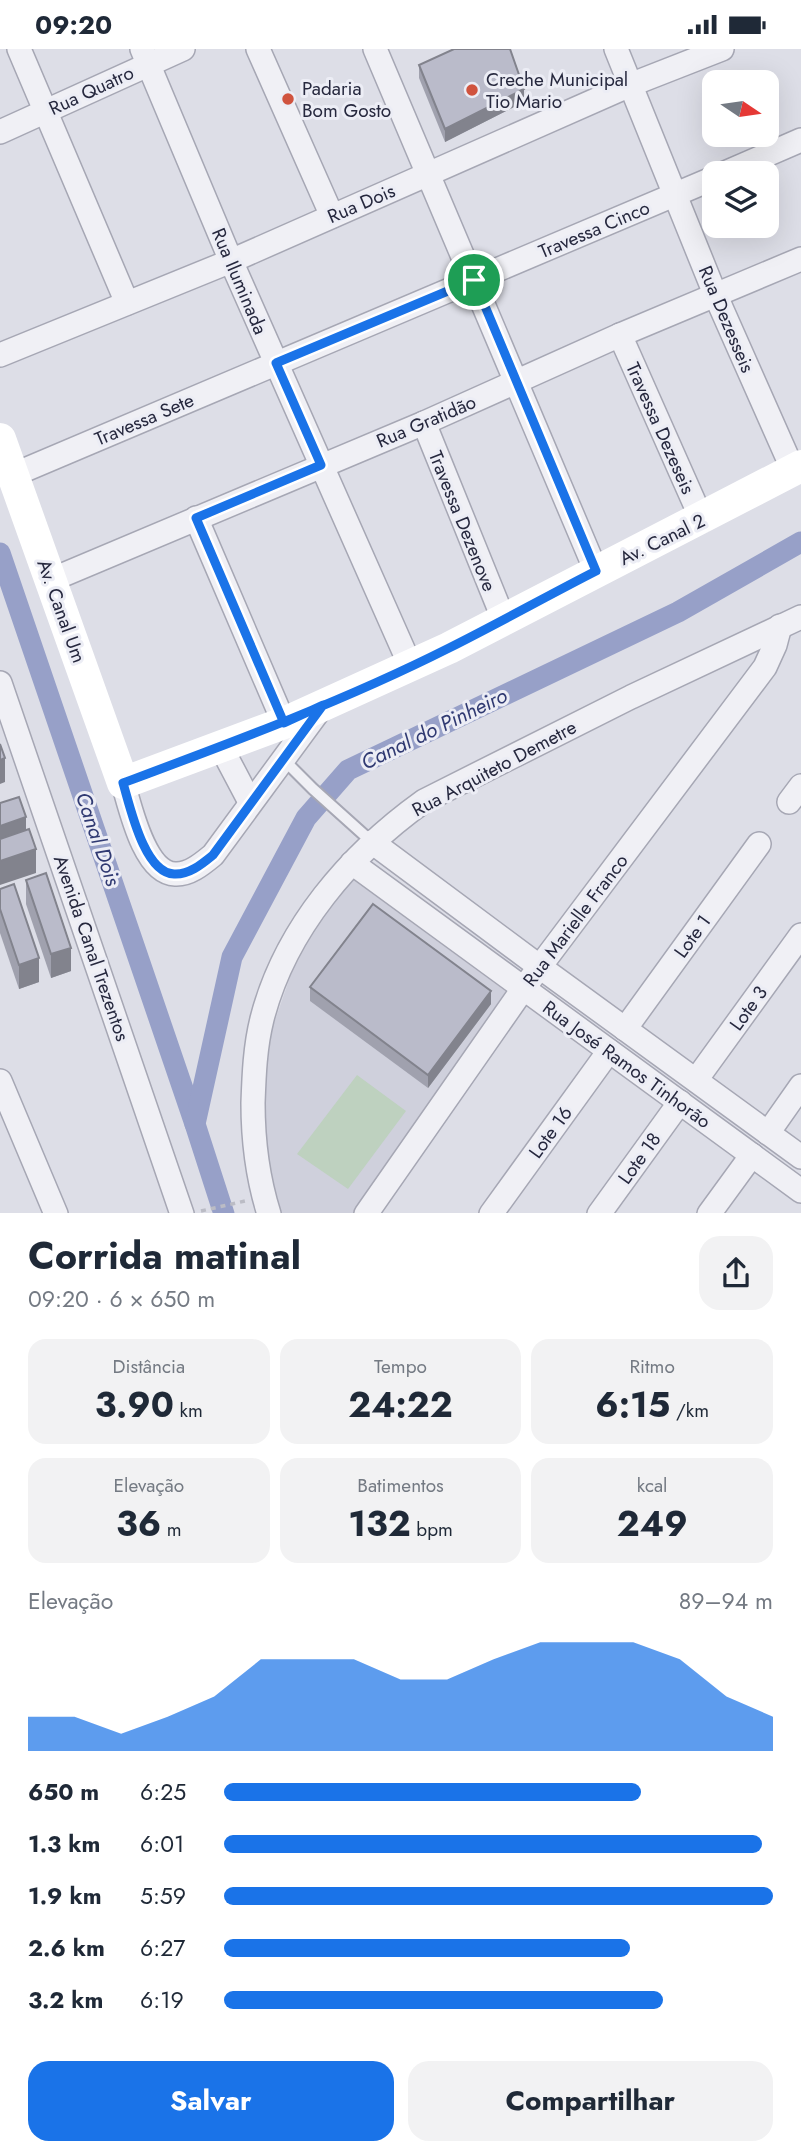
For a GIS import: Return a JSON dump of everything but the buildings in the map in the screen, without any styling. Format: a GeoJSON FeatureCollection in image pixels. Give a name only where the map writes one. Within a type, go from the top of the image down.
{"type":"FeatureCollection","features":[{"type":"Feature","properties":{"kind":"street"},"geometry":{"type":"LineString","coordinates":[[19,49],[127,303]]}},
{"type":"Feature","properties":{"kind":"street","name":"Rua Quatro"},"geometry":{"type":"LineString","coordinates":[[0,132],[145,57],[183,49]]}},
{"type":"Feature","properties":{"kind":"street"},"geometry":{"type":"LineString","coordinates":[[258,49],[332,216]]}},
{"type":"Feature","properties":{"kind":"street"},"geometry":{"type":"LineString","coordinates":[[375,49],[596,571]]}},
{"type":"Feature","properties":{"kind":"street","name":"Rua Dezesseis"},"geometry":{"type":"LineString","coordinates":[[616,49],[715,295],[797,468]]}},
{"type":"Feature","properties":{"kind":"street","name":"Rua Dois"},"geometry":{"type":"LineString","coordinates":[[0,355],[231,261],[630,85],[722,49]]}},
{"type":"Feature","properties":{"kind":"street","name":"Rua Iluminada"},"geometry":{"type":"LineString","coordinates":[[145,57],[231,261],[410,665]]}},
{"type":"Feature","properties":{"kind":"street"},"geometry":{"type":"LineString","coordinates":[[752,161],[801,139]]}},
{"type":"Feature","properties":{"kind":"street","name":"Travessa Cinco"},"geometry":{"type":"LineString","coordinates":[[276,363],[702,183]]}},
{"type":"Feature","properties":{"kind":"street","name":"Rua Gratidão"},"geometry":{"type":"LineString","coordinates":[[51,580],[424,423],[620,335],[801,259]]}},
{"type":"Feature","properties":{"kind":"street","name":"Travessa Dezeseis"},"geometry":{"type":"LineString","coordinates":[[620,335],[702,520]]}},
{"type":"Feature","properties":{"kind":"street","name":"Travessa Sete"},"geometry":{"type":"LineString","coordinates":[[13,475],[276,363]]}},
{"type":"Feature","properties":{"kind":"street","name":"Travessa Dezenove"},"geometry":{"type":"LineString","coordinates":[[424,423],[503,618]]}},
{"type":"Feature","properties":{"kind":"street","name":"Av. Canal Um"},"geometry":{"type":"LineString","coordinates":[[0,439],[123,783]]}},
{"type":"Feature","properties":{"kind":"street","name":"Av. Canal 2"},"geometry":{"type":"LineString","coordinates":[[123,783],[284,723],[449,648],[503,618],[702,520],[797,468]]}},
{"type":"Feature","properties":{"kind":"street"},"geometry":{"type":"LineString","coordinates":[[196,518],[284,723]]}},
{"type":"Feature","properties":{"kind":"street","name":"Rua Arquiteto Demetre"},"geometry":{"type":"LineString","coordinates":[[269,1213],[258,1179],[253,1117],[254,1066],[262,1019],[275,980],[298,934],[331,885],[372,842],[424,801],[631,697],[801,617]]}},
{"type":"Feature","properties":{"kind":"street","name":"Rua Marielle Franco"},"geometry":{"type":"LineString","coordinates":[[366,1213],[523,989],[765,667],[780,626]]}},
{"type":"Feature","properties":{"kind":"street","name":"Avenida Canal Trezentos"},"geometry":{"type":"LineString","coordinates":[[0,683],[193,1212]]}},
{"type":"Feature","properties":{"kind":"street"},"geometry":{"type":"LineString","coordinates":[[123,783],[144,846],[152,860],[166,873],[176,875],[200,866],[213,855],[323,705]]}},
{"type":"Feature","properties":{"kind":"street"},"geometry":{"type":"LineString","coordinates":[[221,747],[250,802]]}},
{"type":"Feature","properties":{"kind":"street","name":"Rua José Ramos Tinhorão"},"geometry":{"type":"LineString","coordinates":[[372,842],[801,1157]]}},
{"type":"Feature","properties":{"kind":"street","name":"Lote 1"},"geometry":{"type":"LineString","coordinates":[[625,1029],[759,844]]}},
{"type":"Feature","properties":{"kind":"street","name":"Rua José Ramos Tinhorão"},"geometry":{"type":"LineString","coordinates":[[352,863],[801,1191]]}},
{"type":"Feature","properties":{"kind":"street","name":"Lote 3"},"geometry":{"type":"LineString","coordinates":[[696,1080],[801,935]]}},
{"type":"Feature","properties":{"kind":"street","name":"Lote 16"},"geometry":{"type":"LineString","coordinates":[[491,1213],[609,1051]]}},
{"type":"Feature","properties":{"kind":"street"},"geometry":{"type":"LineString","coordinates":[[0,1081],[56,1213]]}},
{"type":"Feature","properties":{"kind":"street"},"geometry":{"type":"LineString","coordinates":[[768,1133],[801,1086]]}},
{"type":"Feature","properties":{"kind":"street","name":"Lote 18"},"geometry":{"type":"LineString","coordinates":[[599,1213],[680,1103]]}},
{"type":"Feature","properties":{"kind":"street"},"geometry":{"type":"LineString","coordinates":[[709,1213],[751,1155]]}},
{"type":"Feature","properties":{"kind":"lane"},"geometry":{"type":"LineString","coordinates":[[283,759],[372,842]]}},
{"type":"Feature","properties":{"kind":"path"},"geometry":{"type":"LineString","coordinates":[[193,1212],[242,1201]]}},
{"type":"Feature","properties":{"kind":"shaded area"},"geometry":{"type":"Polygon","coordinates":[[[352,879],[508,993],[353,1213],[278,1213],[267,1155],[265,1083],[272,1029],[295,963],[332,898],[352,879]]]}},
{"type":"Feature","properties":{"kind":"green space"},"geometry":{"type":"Polygon","coordinates":[[[357,1075],[406,1111],[348,1189],[297,1154],[357,1075]]]}},
{"type":"Feature","properties":{"kind":"waterway","name":"Canal do Pinheiro"},"geometry":{"type":"LineString","coordinates":[[224,1213],[195,1124],[232,957],[306,818],[348,770],[678,612],[801,542]]}},
{"type":"Feature","properties":{"kind":"waterway","name":"Canal Dois"},"geometry":{"type":"LineString","coordinates":[[0,553],[195,1124]]}},
{"type":"Feature","properties":{"kind":"place","name":"Creche Municipal Tio Mario"},"geometry":{"type":"Point","coordinates":[472,90]}},
{"type":"Feature","properties":{"kind":"place","name":"Padaria Bom Gosto"},"geometry":{"type":"Point","coordinates":[288,99]}},
{"type":"Feature","properties":{"kind":"route"},"geometry":{"type":"LineString","coordinates":[[474,280],[276,363],[321,465],[196,518],[284,723],[323,705],[250,802],[213,855],[187,872],[176,875],[166,873],[152,860],[144,846],[123,783],[284,723],[410,665],[449,648],[596,571],[474,280]]}}]}
